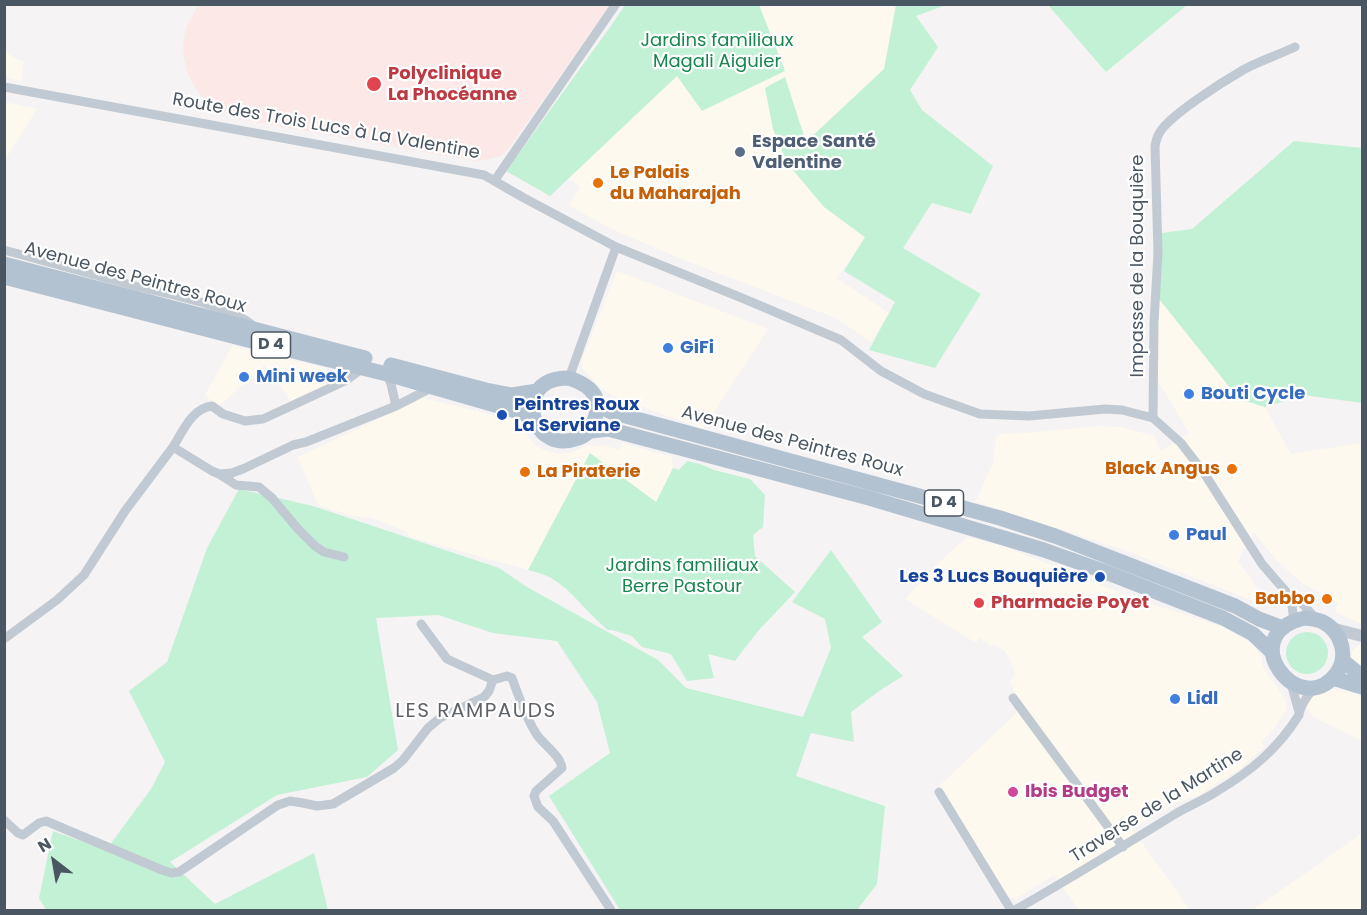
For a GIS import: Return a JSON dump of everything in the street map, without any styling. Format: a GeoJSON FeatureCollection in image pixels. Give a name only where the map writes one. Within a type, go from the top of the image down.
{"type":"FeatureCollection","features":[{"type":"Feature","properties":{"kind":"main road","name":"Avenue des Peintres Roux"},"geometry":{"type":"LineString","coordinates":[[4,264],[486,390],[512,395],[537,391]]}},
{"type":"Feature","properties":{"kind":"main road","name":"Avenue des Peintres Roux"},"geometry":{"type":"LineString","coordinates":[[4,277],[387,374],[523,413],[535,422]]}},
{"type":"Feature","properties":{"kind":"main road"},"geometry":{"type":"LineString","coordinates":[[568,378],[581,382],[591,391],[598,402],[596,417],[591,431],[582,437],[570,441],[555,441],[538,429],[535,422],[534,402],[537,391],[546,383],[568,378]]}},
{"type":"Feature","properties":{"kind":"main road","name":"Avenue des Peintres Roux"},"geometry":{"type":"LineString","coordinates":[[598,402],[609,411],[631,418],[988,515],[1055,536],[1235,606],[1259,619],[1288,624]]}},
{"type":"Feature","properties":{"kind":"main road","name":"Avenue des Peintres Roux"},"geometry":{"type":"LineString","coordinates":[[591,431],[608,429],[869,498],[1044,550],[1223,618],[1253,634],[1272,652]]}},
{"type":"Feature","properties":{"kind":"main road"},"geometry":{"type":"LineString","coordinates":[[1305,618],[1317,620],[1331,628],[1340,639],[1343,657],[1339,670],[1333,678],[1315,687],[1298,686],[1291,683],[1277,668],[1272,658],[1273,642],[1288,624],[1305,618]]}},
{"type":"Feature","properties":{"kind":"main road"},"geometry":{"type":"LineString","coordinates":[[1343,657],[1362,675]]}},
{"type":"Feature","properties":{"kind":"main road"},"geometry":{"type":"LineString","coordinates":[[1333,678],[1362,687]]}},
{"type":"Feature","properties":{"kind":"street"},"geometry":{"type":"LineString","coordinates":[[495,180],[616,4]]}},
{"type":"Feature","properties":{"kind":"street","name":"Impasse de la Bouquière"},"geometry":{"type":"LineString","coordinates":[[1153,418],[1158,253],[1155,146],[1157,138],[1170,120],[1204,96],[1244,70],[1295,47]]}},
{"type":"Feature","properties":{"kind":"street","name":"Route des Trois Lucs à La Valentine"},"geometry":{"type":"LineString","coordinates":[[4,87],[484,175],[616,247],[841,340],[880,371],[924,394],[980,414],[1029,416],[1105,409],[1122,410],[1153,418],[1181,443],[1204,473],[1262,564],[1288,594],[1300,601],[1317,620]]}},
{"type":"Feature","properties":{"kind":"street"},"geometry":{"type":"LineString","coordinates":[[568,378],[616,247]]}},
{"type":"Feature","properties":{"kind":"street","name":"Avenue des Peintres Roux"},"geometry":{"type":"LineString","coordinates":[[4,250],[207,305],[238,315],[247,320],[256,330]]}},
{"type":"Feature","properties":{"kind":"street"},"geometry":{"type":"LineString","coordinates":[[4,639],[57,600],[84,575],[125,511],[198,411],[212,406],[223,414],[245,421],[263,419],[345,381],[363,368]]}},
{"type":"Feature","properties":{"kind":"street"},"geometry":{"type":"LineString","coordinates":[[387,374],[396,406]]}},
{"type":"Feature","properties":{"kind":"street"},"geometry":{"type":"LineString","coordinates":[[219,474],[232,473],[245,468],[293,445],[396,406],[433,387]]}},
{"type":"Feature","properties":{"kind":"street"},"geometry":{"type":"LineString","coordinates":[[173,447],[236,485],[259,487],[272,498],[315,546],[324,552],[344,557]]}},
{"type":"Feature","properties":{"kind":"street","name":"Route des Trois Lucs à La Valentine"},"geometry":{"type":"LineString","coordinates":[[1288,594],[1292,606],[1288,624]]}},
{"type":"Feature","properties":{"kind":"street"},"geometry":{"type":"LineString","coordinates":[[421,624],[447,659],[493,680],[507,676],[512,678],[518,696],[537,734],[561,762],[562,768],[536,791],[534,796],[538,807],[553,821],[610,910]]}},
{"type":"Feature","properties":{"kind":"street"},"geometry":{"type":"LineString","coordinates":[[1331,628],[1362,638]]}},
{"type":"Feature","properties":{"kind":"street"},"geometry":{"type":"LineString","coordinates":[[1343,657],[1353,642],[1362,638]]}},
{"type":"Feature","properties":{"kind":"street"},"geometry":{"type":"LineString","coordinates":[[4,820],[23,835],[39,823],[46,821],[162,870],[171,873],[179,872],[278,805],[290,801],[317,806],[333,804],[394,768],[404,760],[428,728],[440,718],[484,697],[493,680]]}},
{"type":"Feature","properties":{"kind":"street"},"geometry":{"type":"LineString","coordinates":[[1291,683],[1299,712]]}},
{"type":"Feature","properties":{"kind":"street","name":"Traverse de la Martine"},"geometry":{"type":"LineString","coordinates":[[1013,910],[1077,876],[1175,813],[1215,793],[1238,778],[1266,756],[1284,736],[1315,687]]}},
{"type":"Feature","properties":{"kind":"street"},"geometry":{"type":"LineString","coordinates":[[1013,698],[1123,846]]}},
{"type":"Feature","properties":{"kind":"street"},"geometry":{"type":"LineString","coordinates":[[939,792],[1013,910]]}},
{"type":"Feature","properties":{"kind":"shaded area","name":"Polyclinique La Phocéanne"},"geometry":{"type":"Polygon","coordinates":[[[198,5],[610,5],[509,148],[501,156],[479,161],[233,118],[198,93],[188,74],[183,44],[186,28],[198,5]]]}},
{"type":"Feature","properties":{"kind":"shaded area"},"geometry":{"type":"Polygon","coordinates":[[[759,5],[893,5],[915,59],[824,207],[865,238],[837,278],[889,313],[871,342],[833,317],[689,262],[616,231],[569,206],[580,186],[568,179],[677,76],[785,71],[759,5]]]}},
{"type":"Feature","properties":{"kind":"shaded area"},"geometry":{"type":"Polygon","coordinates":[[[4,51],[24,61],[21,81],[5,77],[4,51]]]}},
{"type":"Feature","properties":{"kind":"shaded area"},"geometry":{"type":"Polygon","coordinates":[[[4,102],[37,109],[5,160],[4,102]]]}},
{"type":"Feature","properties":{"kind":"shaded area"},"geometry":{"type":"Polygon","coordinates":[[[617,271],[768,329],[703,429],[611,395],[598,386],[583,368],[582,360],[617,271]]]}},
{"type":"Feature","properties":{"kind":"shaded area"},"geometry":{"type":"Polygon","coordinates":[[[1159,299],[1239,399],[1265,407],[1291,454],[1362,443],[1362,624],[1335,612],[1338,603],[1302,583],[1276,560],[1254,532],[1238,561],[1262,595],[1256,602],[1122,549],[975,502],[993,463],[996,438],[1001,434],[1097,426],[1121,427],[1154,436],[1161,451],[1189,433],[1155,376],[1159,299]]]}},
{"type":"Feature","properties":{"kind":"shaded area"},"geometry":{"type":"Polygon","coordinates":[[[232,346],[325,368],[324,378],[327,385],[292,403],[265,365],[218,407],[205,395],[232,346]]]}},
{"type":"Feature","properties":{"kind":"shaded area"},"geometry":{"type":"Polygon","coordinates":[[[423,398],[525,423],[526,433],[534,444],[551,452],[570,453],[586,444],[596,447],[604,445],[619,450],[623,443],[672,457],[673,468],[657,503],[590,453],[528,570],[410,537],[407,532],[372,518],[353,516],[318,505],[298,457],[423,398]]]}},
{"type":"Feature","properties":{"kind":"shaded area"},"geometry":{"type":"Polygon","coordinates":[[[967,537],[1003,546],[1136,599],[1223,627],[1252,644],[1262,658],[1263,668],[1285,699],[1286,709],[1275,728],[1261,742],[1264,747],[1241,768],[1199,795],[1174,804],[1132,829],[1190,910],[1079,910],[1054,875],[1016,899],[1005,895],[940,785],[1024,706],[1015,694],[1010,681],[1015,675],[1010,660],[1005,651],[993,644],[991,646],[980,638],[976,643],[905,599],[935,566],[967,537]]]}},
{"type":"Feature","properties":{"kind":"shaded area"},"geometry":{"type":"Polygon","coordinates":[[[1362,644],[1362,667],[1352,659],[1352,651],[1362,644]]]}},
{"type":"Feature","properties":{"kind":"shaded area"},"geometry":{"type":"Polygon","coordinates":[[[1331,688],[1362,695],[1362,741],[1313,717],[1308,710],[1307,703],[1315,694],[1331,688]]]}},
{"type":"Feature","properties":{"kind":"shaded area"},"geometry":{"type":"Polygon","coordinates":[[[1362,833],[1362,910],[1252,910],[1303,875],[1362,833]]]}},
{"type":"Feature","properties":{"kind":"green space","name":"Jardins familiaux Magali Aiguier"},"geometry":{"type":"Polygon","coordinates":[[[625,5],[759,5],[785,71],[702,111],[677,76],[550,196],[506,171],[625,5]]]}},
{"type":"Feature","properties":{"kind":"green space"},"geometry":{"type":"Polygon","coordinates":[[[896,5],[946,5],[916,16],[938,47],[910,90],[922,110],[993,166],[971,214],[932,203],[903,248],[981,294],[935,368],[869,350],[895,302],[844,271],[865,237],[824,207],[787,163],[773,129],[765,88],[785,77],[806,142],[884,69],[896,5]]]}},
{"type":"Feature","properties":{"kind":"green space"},"geometry":{"type":"Polygon","coordinates":[[[1048,5],[1187,5],[1106,72],[1048,5]]]}},
{"type":"Feature","properties":{"kind":"green space"},"geometry":{"type":"Polygon","coordinates":[[[1294,141],[1362,148],[1362,403],[1304,395],[1265,407],[1239,399],[1159,299],[1162,233],[1192,229],[1294,141]]]}},
{"type":"Feature","properties":{"kind":"green space","name":"Jardins familiaux Berre Pastour"},"geometry":{"type":"Polygon","coordinates":[[[590,453],[656,502],[673,468],[679,470],[687,461],[750,479],[765,495],[763,527],[753,535],[755,556],[795,592],[758,631],[735,661],[708,654],[714,678],[687,681],[671,654],[642,647],[632,636],[608,630],[559,583],[545,575],[528,570],[590,453]]]}},
{"type":"Feature","properties":{"kind":"green space"},"geometry":{"type":"Polygon","coordinates":[[[239,489],[313,506],[499,568],[527,587],[658,660],[686,688],[803,717],[831,648],[825,619],[792,602],[831,550],[882,622],[862,637],[903,676],[851,712],[854,742],[811,733],[796,776],[885,806],[877,884],[857,910],[620,910],[549,796],[610,753],[597,702],[557,641],[493,633],[438,615],[376,618],[398,750],[367,777],[277,795],[170,862],[215,904],[314,853],[328,910],[46,910],[39,898],[53,831],[106,850],[151,789],[165,762],[129,691],[167,662],[207,548],[239,489]]]}},
{"type":"Feature","properties":{"kind":"green space"},"geometry":{"type":"Polygon","coordinates":[[[1307,632],[1322,638],[1328,653],[1322,668],[1307,674],[1292,668],[1286,653],[1292,638],[1307,632]]]}},
{"type":"Feature","properties":{"kind":"place","name":"Polyclinique La Phocéanne"},"geometry":{"type":"Point","coordinates":[374,84]}},
{"type":"Feature","properties":{"kind":"place","name":"Espace Santé Valentine"},"geometry":{"type":"Point","coordinates":[740,152]}},
{"type":"Feature","properties":{"kind":"place","name":"Le Palais du Maharajah"},"geometry":{"type":"Point","coordinates":[598,183]}},
{"type":"Feature","properties":{"kind":"place","name":"GiFi"},"geometry":{"type":"Point","coordinates":[668,348]}},
{"type":"Feature","properties":{"kind":"place","name":"Mini week"},"geometry":{"type":"Point","coordinates":[244,377]}},
{"type":"Feature","properties":{"kind":"place","name":"Bouti Cycle"},"geometry":{"type":"Point","coordinates":[1189,394]}},
{"type":"Feature","properties":{"kind":"place","name":"Peintres Roux La Serviane"},"geometry":{"type":"Point","coordinates":[502,415]}},
{"type":"Feature","properties":{"kind":"place","name":"Black Angus"},"geometry":{"type":"Point","coordinates":[1232,469]}},
{"type":"Feature","properties":{"kind":"place","name":"La Piraterie"},"geometry":{"type":"Point","coordinates":[525,472]}},
{"type":"Feature","properties":{"kind":"place","name":"Paul"},"geometry":{"type":"Point","coordinates":[1174,535]}},
{"type":"Feature","properties":{"kind":"place","name":"Les 3 Lucs Bouquière"},"geometry":{"type":"Point","coordinates":[1100,577]}},
{"type":"Feature","properties":{"kind":"place","name":"Babbo"},"geometry":{"type":"Point","coordinates":[1327,599]}},
{"type":"Feature","properties":{"kind":"place","name":"Pharmacie Poyet"},"geometry":{"type":"Point","coordinates":[979,603]}},
{"type":"Feature","properties":{"kind":"place","name":"Lidl"},"geometry":{"type":"Point","coordinates":[1175,699]}},
{"type":"Feature","properties":{"kind":"place","name":"Ibis Budget"},"geometry":{"type":"Point","coordinates":[1013,792]}},
{"type":"Feature","properties":{"kind":"district","name":"LES RAMPAUDS"},"geometry":{"type":"Point","coordinates":[476,712]}}]}
